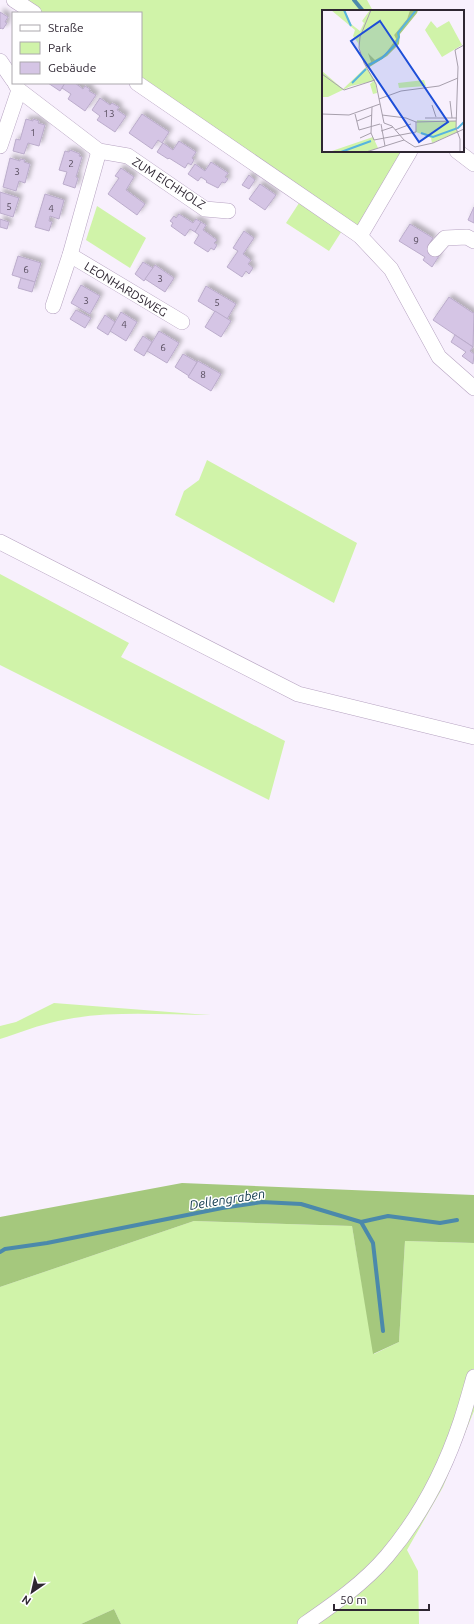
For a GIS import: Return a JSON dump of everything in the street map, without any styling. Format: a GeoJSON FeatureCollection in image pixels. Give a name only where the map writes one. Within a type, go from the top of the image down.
{"type":"FeatureCollection","features":[{"type":"Feature","properties":{"kind":"street"},"geometry":{"type":"LineString","coordinates":[[14,0],[32,12]]}},
{"type":"Feature","properties":{"kind":"street","name":"ZUM EICHHOLZ"},"geometry":{"type":"LineString","coordinates":[[0,61],[12,78]]}},
{"type":"Feature","properties":{"kind":"street"},"geometry":{"type":"LineString","coordinates":[[0,146],[16,84]]}},
{"type":"Feature","properties":{"kind":"street","name":"ZUM EICHHOLZ"},"geometry":{"type":"LineString","coordinates":[[16,84],[99,151],[128,156],[205,209],[228,211]]}},
{"type":"Feature","properties":{"kind":"street"},"geometry":{"type":"LineString","coordinates":[[138,84],[360,236],[391,269],[439,357],[474,388]]}},
{"type":"Feature","properties":{"kind":"street"},"geometry":{"type":"LineString","coordinates":[[53,306],[70,256],[99,151]]}},
{"type":"Feature","properties":{"kind":"street"},"geometry":{"type":"LineString","coordinates":[[360,236],[409,152]]}},
{"type":"Feature","properties":{"kind":"street"},"geometry":{"type":"LineString","coordinates":[[458,152],[474,164]]}},
{"type":"Feature","properties":{"kind":"street"},"geometry":{"type":"LineString","coordinates":[[435,249],[445,238],[467,237],[474,240]]}},
{"type":"Feature","properties":{"kind":"street","name":"LEONHARDSWEG"},"geometry":{"type":"LineString","coordinates":[[70,256],[182,322]]}},
{"type":"Feature","properties":{"kind":"street"},"geometry":{"type":"LineString","coordinates":[[0,542],[298,694],[474,737]]}},
{"type":"Feature","properties":{"kind":"street"},"geometry":{"type":"LineString","coordinates":[[305,1624],[366,1577],[386,1556],[415,1518],[433,1488],[445,1462],[461,1421],[474,1377]]}},
{"type":"Feature","properties":{"kind":"green space"},"geometry":{"type":"Polygon","coordinates":[[[14,0],[367,0],[372,10],[322,10],[322,152],[409,152],[360,236],[345,226],[329,251],[286,223],[303,197],[142,84],[142,12],[32,12],[14,0]]]}},
{"type":"Feature","properties":{"kind":"green space"},"geometry":{"type":"Polygon","coordinates":[[[97,206],[146,238],[130,268],[86,240],[97,206]]]}},
{"type":"Feature","properties":{"kind":"green space"},"geometry":{"type":"Polygon","coordinates":[[[207,460],[357,543],[334,603],[175,515],[184,491],[199,480],[207,460]]]}},
{"type":"Feature","properties":{"kind":"green space"},"geometry":{"type":"Polygon","coordinates":[[[0,574],[129,643],[121,657],[285,741],[269,800],[0,665],[0,574]]]}},
{"type":"Feature","properties":{"kind":"green space"},"geometry":{"type":"Polygon","coordinates":[[[54,1003],[211,1015],[96,1015],[51,1023],[0,1039],[0,1026],[16,1022],[54,1003]]]}},
{"type":"Feature","properties":{"kind":"green space"},"geometry":{"type":"Polygon","coordinates":[[[182,1183],[474,1195],[474,1243],[405,1241],[399,1342],[373,1354],[352,1226],[194,1221],[0,1287],[0,1217],[182,1183]]]}},
{"type":"Feature","properties":{"kind":"green space"},"geometry":{"type":"Polygon","coordinates":[[[194,1221],[352,1226],[374,1354],[399,1342],[405,1241],[474,1243],[474,1411],[443,1487],[407,1550],[418,1571],[419,1624],[121,1624],[114,1609],[81,1624],[0,1624],[0,1287],[194,1221]]]}},
{"type":"Feature","properties":{"kind":"green space"},"geometry":{"type":"Polygon","coordinates":[[[114,1609],[121,1624],[81,1624],[114,1609]]]}},
{"type":"Feature","properties":{"kind":"building"},"geometry":{"type":"Polygon","coordinates":[[[0,12],[8,17],[5,22],[7,23],[3,29],[0,29],[0,12]]]}},
{"type":"Feature","properties":{"kind":"building"},"geometry":{"type":"Polygon","coordinates":[[[50,84],[64,84],[60,91],[50,84]]]}},
{"type":"Feature","properties":{"kind":"building"},"geometry":{"type":"Polygon","coordinates":[[[64,84],[76,84],[83,89],[85,86],[90,89],[89,91],[96,95],[85,111],[68,99],[71,94],[62,88],[64,84]]]}},
{"type":"Feature","properties":{"kind":"building"},"geometry":{"type":"Polygon","coordinates":[[[100,98],[110,105],[112,103],[119,107],[117,110],[126,116],[115,132],[97,120],[100,116],[92,110],[100,98]]]}},
{"type":"Feature","properties":{"kind":"building"},"geometry":{"type":"Polygon","coordinates":[[[142,114],[169,132],[162,143],[158,140],[152,149],[129,133],[142,114]]]}},
{"type":"Feature","properties":{"kind":"building"},"geometry":{"type":"Polygon","coordinates":[[[26,119],[33,121],[33,119],[39,121],[38,123],[45,125],[39,146],[28,143],[24,154],[13,151],[16,139],[20,140],[26,119]]]}},
{"type":"Feature","properties":{"kind":"building"},"geometry":{"type":"Polygon","coordinates":[[[179,141],[196,152],[192,158],[194,160],[191,165],[188,163],[185,168],[157,152],[163,143],[173,150],[179,141]]]}},
{"type":"Feature","properties":{"kind":"building"},"geometry":{"type":"Polygon","coordinates":[[[70,150],[80,154],[79,156],[82,157],[76,177],[78,178],[75,188],[63,184],[67,172],[59,170],[65,151],[69,152],[70,150]]]}},
{"type":"Feature","properties":{"kind":"building"},"geometry":{"type":"Polygon","coordinates":[[[10,158],[20,161],[20,159],[25,160],[24,162],[30,164],[25,183],[19,181],[16,191],[3,187],[10,158]]]}},
{"type":"Feature","properties":{"kind":"building"},"geometry":{"type":"Polygon","coordinates":[[[211,162],[228,173],[225,177],[228,179],[225,183],[222,182],[218,188],[206,182],[207,181],[201,177],[198,181],[188,174],[195,164],[205,171],[211,162]]]}},
{"type":"Feature","properties":{"kind":"building"},"geometry":{"type":"Polygon","coordinates":[[[121,168],[134,177],[126,190],[145,204],[137,215],[108,194],[119,178],[115,176],[121,168]]]}},
{"type":"Feature","properties":{"kind":"building"},"geometry":{"type":"Polygon","coordinates":[[[249,175],[255,180],[249,189],[242,185],[249,175]]]}},
{"type":"Feature","properties":{"kind":"building"},"geometry":{"type":"Polygon","coordinates":[[[260,184],[276,195],[265,210],[249,199],[260,184]]]}},
{"type":"Feature","properties":{"kind":"building"},"geometry":{"type":"Polygon","coordinates":[[[0,192],[19,198],[13,217],[0,213],[0,192]]]}},
{"type":"Feature","properties":{"kind":"building"},"geometry":{"type":"Polygon","coordinates":[[[45,194],[64,200],[59,219],[50,216],[49,221],[52,222],[49,231],[35,227],[45,194]]]}},
{"type":"Feature","properties":{"kind":"building"},"geometry":{"type":"Polygon","coordinates":[[[474,207],[474,223],[468,220],[474,207]]]}},
{"type":"Feature","properties":{"kind":"building"},"geometry":{"type":"Polygon","coordinates":[[[179,214],[193,223],[196,219],[201,222],[195,232],[190,229],[185,236],[171,226],[173,223],[170,221],[174,216],[176,218],[179,214]]]}},
{"type":"Feature","properties":{"kind":"building"},"geometry":{"type":"Polygon","coordinates":[[[0,219],[9,222],[7,229],[0,227],[0,219]]]}},
{"type":"Feature","properties":{"kind":"building"},"geometry":{"type":"Polygon","coordinates":[[[201,222],[206,225],[203,230],[217,240],[214,243],[217,245],[214,250],[211,248],[208,252],[194,243],[199,235],[195,232],[201,222]]]}},
{"type":"Feature","properties":{"kind":"building"},"geometry":{"type":"Polygon","coordinates":[[[410,224],[433,238],[428,246],[430,247],[429,249],[439,256],[432,267],[423,260],[425,257],[399,241],[410,224]]]}},
{"type":"Feature","properties":{"kind":"building"},"geometry":{"type":"Polygon","coordinates":[[[244,231],[254,238],[243,254],[251,260],[248,264],[253,268],[249,274],[246,271],[242,277],[227,267],[238,251],[233,248],[244,231]]]}},
{"type":"Feature","properties":{"kind":"building"},"geometry":{"type":"Polygon","coordinates":[[[18,256],[41,263],[35,282],[12,275],[18,256]]]}},
{"type":"Feature","properties":{"kind":"building"},"geometry":{"type":"Polygon","coordinates":[[[143,262],[153,268],[144,281],[135,274],[143,262]]]}},
{"type":"Feature","properties":{"kind":"building"},"geometry":{"type":"Polygon","coordinates":[[[155,265],[174,278],[165,292],[145,279],[155,265]]]}},
{"type":"Feature","properties":{"kind":"building"},"geometry":{"type":"Polygon","coordinates":[[[21,278],[35,282],[32,292],[18,288],[21,278]]]}},
{"type":"Feature","properties":{"kind":"building"},"geometry":{"type":"Polygon","coordinates":[[[81,285],[100,296],[90,314],[71,303],[81,285]]]}},
{"type":"Feature","properties":{"kind":"building"},"geometry":{"type":"Polygon","coordinates":[[[206,286],[236,304],[227,319],[198,301],[206,286]]]}},
{"type":"Feature","properties":{"kind":"building"},"geometry":{"type":"Polygon","coordinates":[[[449,297],[473,313],[474,312],[473,347],[433,320],[449,297]]]}},
{"type":"Feature","properties":{"kind":"building"},"geometry":{"type":"Polygon","coordinates":[[[76,310],[91,318],[85,328],[70,319],[76,310]]]}},
{"type":"Feature","properties":{"kind":"building"},"geometry":{"type":"Polygon","coordinates":[[[215,311],[231,321],[221,337],[205,327],[215,311]]]}},
{"type":"Feature","properties":{"kind":"building"},"geometry":{"type":"Polygon","coordinates":[[[121,312],[137,322],[126,341],[110,331],[121,312]]]}},
{"type":"Feature","properties":{"kind":"building"},"geometry":{"type":"Polygon","coordinates":[[[105,315],[115,322],[108,335],[97,328],[105,315]]]}},
{"type":"Feature","properties":{"kind":"building"},"geometry":{"type":"Polygon","coordinates":[[[159,331],[179,343],[167,363],[147,351],[159,331]]]}},
{"type":"Feature","properties":{"kind":"building"},"geometry":{"type":"Polygon","coordinates":[[[455,335],[473,347],[470,351],[474,354],[473,364],[462,356],[466,352],[451,342],[455,335]]]}},
{"type":"Feature","properties":{"kind":"building"},"geometry":{"type":"Polygon","coordinates":[[[143,336],[152,342],[144,356],[134,350],[143,336]]]}},
{"type":"Feature","properties":{"kind":"building"},"geometry":{"type":"Polygon","coordinates":[[[183,354],[197,362],[189,376],[175,367],[183,354]]]}},
{"type":"Feature","properties":{"kind":"building"},"geometry":{"type":"Polygon","coordinates":[[[198,361],[221,374],[211,391],[188,377],[198,361]]]}},
{"type":"Feature","properties":{"kind":"waterway"},"geometry":{"type":"LineString","coordinates":[[354,0],[362,10]]}},
{"type":"Feature","properties":{"kind":"waterway","name":"Dellengraben"},"geometry":{"type":"LineString","coordinates":[[0,1252],[5,1249],[47,1243],[222,1208],[262,1202],[301,1204],[361,1222],[388,1216],[440,1223],[457,1220]]}},
{"type":"Feature","properties":{"kind":"waterway"},"geometry":{"type":"LineString","coordinates":[[361,1222],[373,1243],[383,1331]]}}]}
